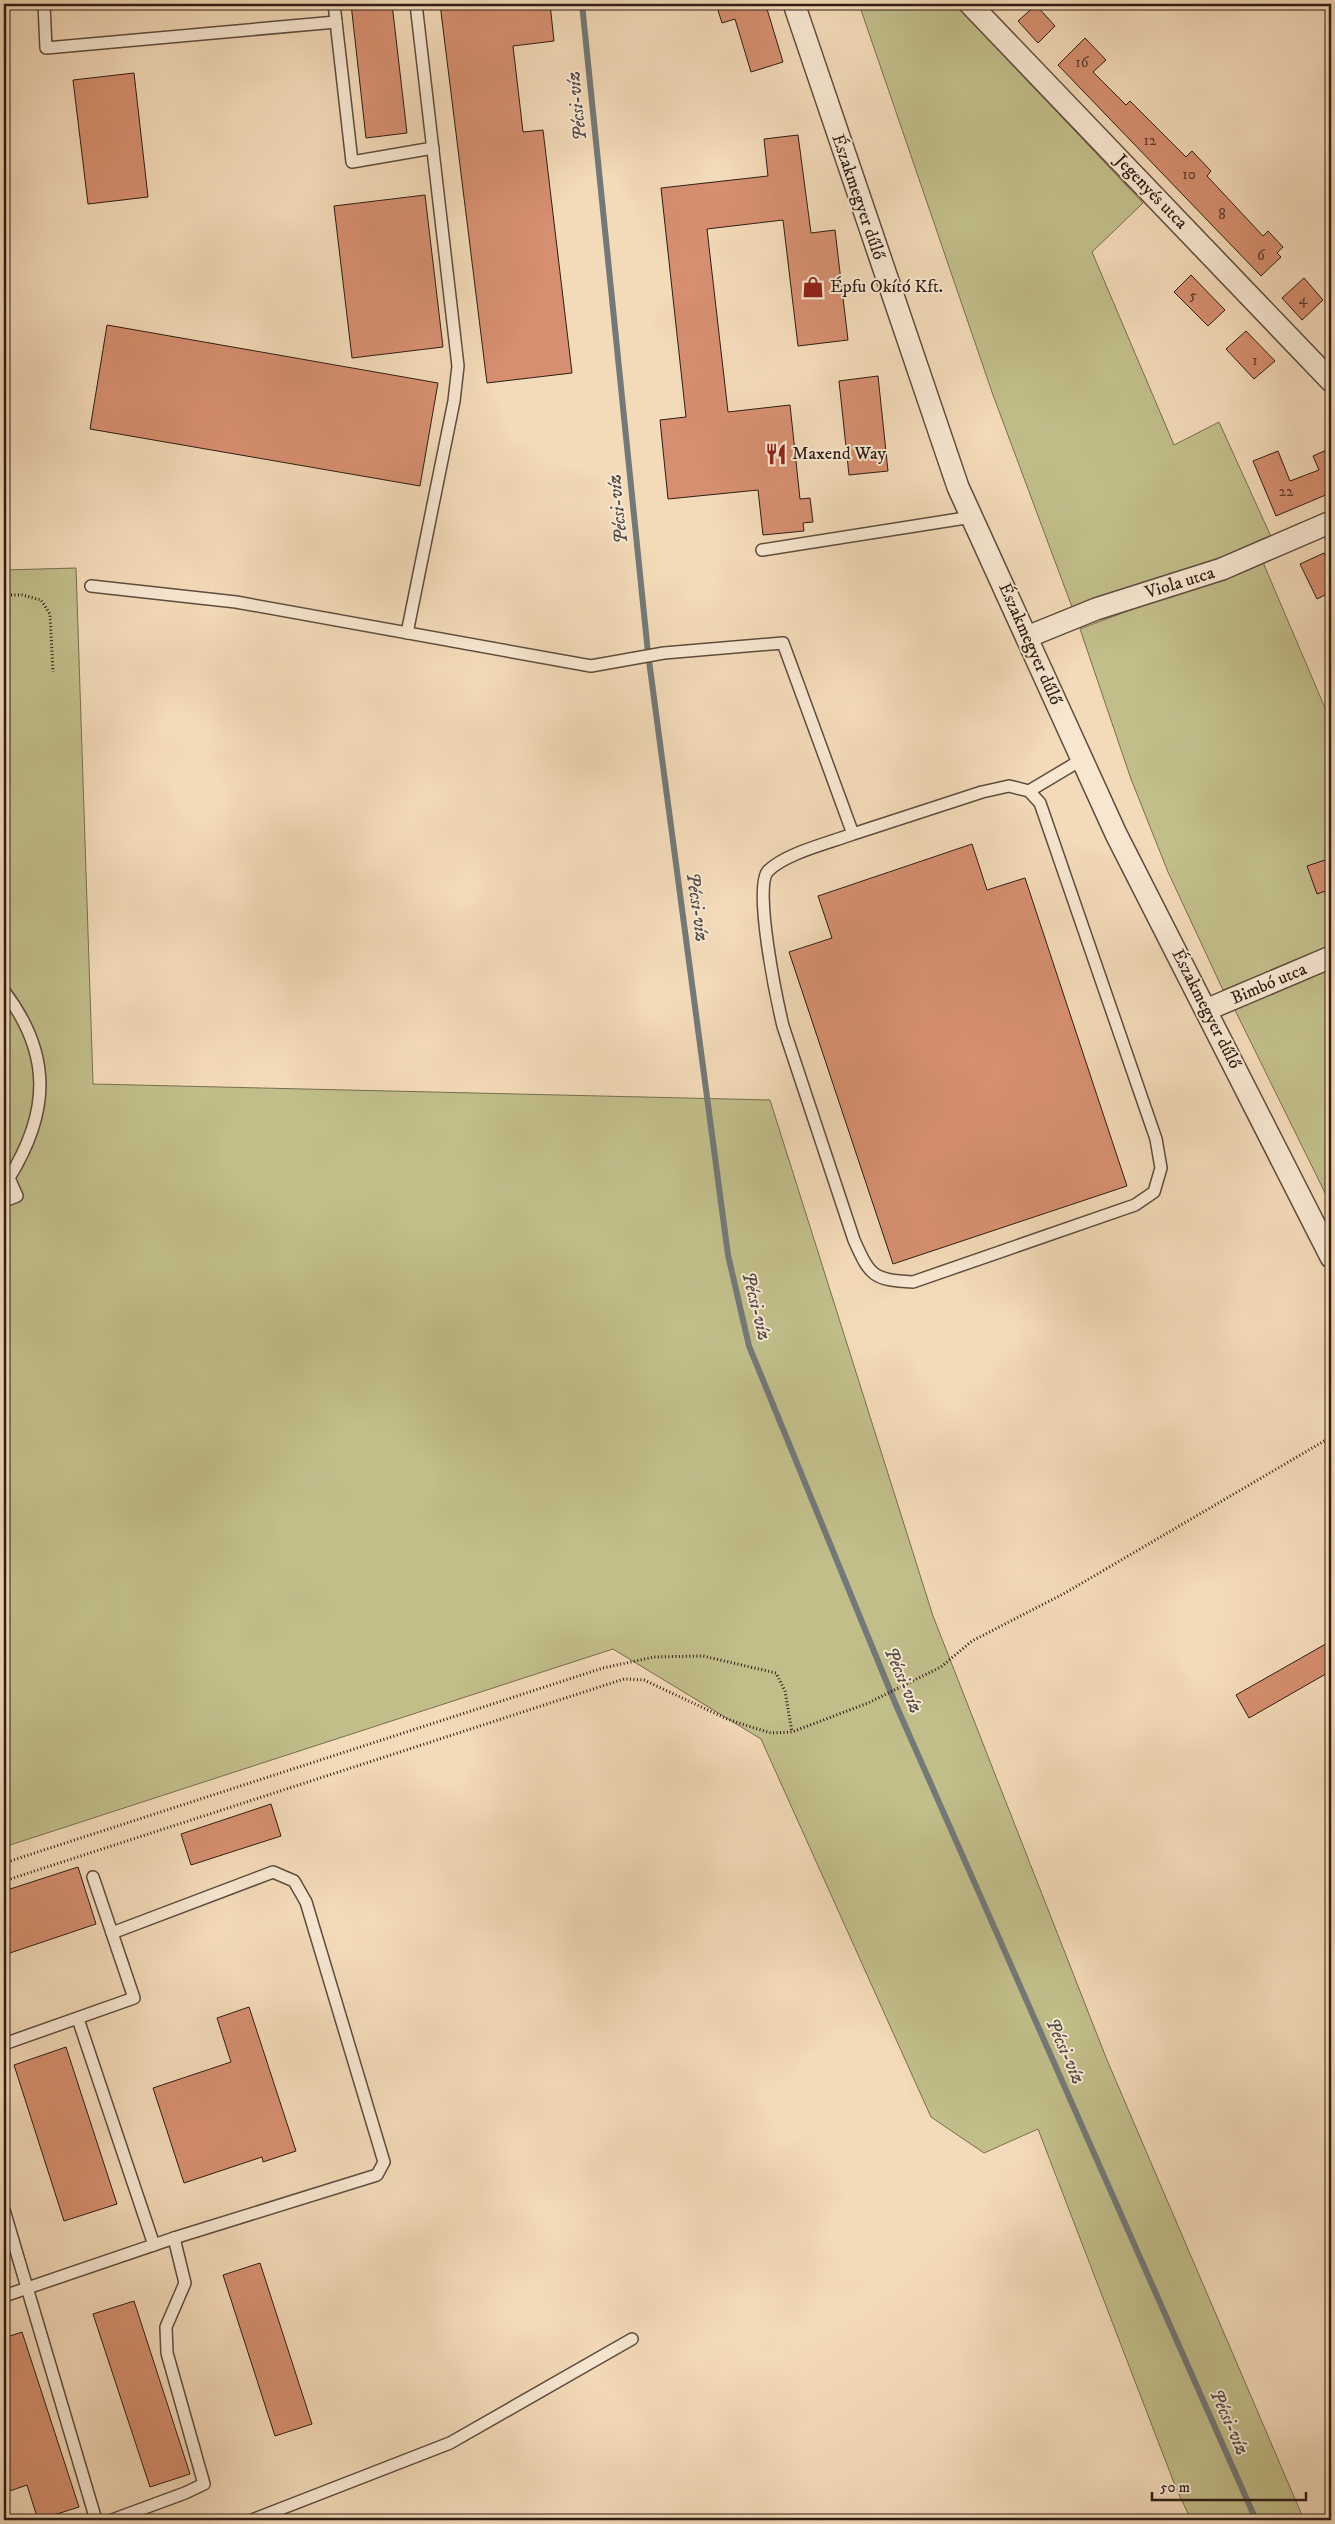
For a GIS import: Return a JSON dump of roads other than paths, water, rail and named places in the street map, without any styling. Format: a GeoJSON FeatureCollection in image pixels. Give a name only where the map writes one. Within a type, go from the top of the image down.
{"type":"FeatureCollection","features":[{"type":"Feature","properties":{"kind":"street","name":"Északmegyer dűlő"},"geometry":{"type":"LineString","coordinates":[[794,4],[958,487],[1081,760],[1331,1257]]}},
{"type":"Feature","properties":{"kind":"street","name":"Jegenyés utca"},"geometry":{"type":"LineString","coordinates":[[970,4],[1331,381]]}},
{"type":"Feature","properties":{"kind":"street","name":"Viola utca"},"geometry":{"type":"LineString","coordinates":[[1027,637],[1096,609],[1222,570],[1331,522]]}},
{"type":"Feature","properties":{"kind":"street","name":"Bimbó utca"},"geometry":{"type":"LineString","coordinates":[[1206,1010],[1331,957]]}},
{"type":"Feature","properties":{"kind":"lane"},"geometry":{"type":"LineString","coordinates":[[44,4],[46,48],[336,22]]}},
{"type":"Feature","properties":{"kind":"lane"},"geometry":{"type":"LineString","coordinates":[[334,4],[352,162],[433,148]]}},
{"type":"Feature","properties":{"kind":"lane"},"geometry":{"type":"LineString","coordinates":[[408,633],[454,401],[458,366],[416,4]]}},
{"type":"Feature","properties":{"kind":"lane"},"geometry":{"type":"LineString","coordinates":[[762,550],[972,518]]}},
{"type":"Feature","properties":{"kind":"lane"},"geometry":{"type":"LineString","coordinates":[[91,586],[236,602],[592,666],[664,653],[783,643],[852,834]]}},
{"type":"Feature","properties":{"kind":"lane"},"geometry":{"type":"LineString","coordinates":[[1029,791],[1081,760]]}},
{"type":"Feature","properties":{"kind":"lane"},"geometry":{"type":"LineString","coordinates":[[1009,786],[1029,791],[1040,803],[1156,1139],[1161,1168],[1154,1192],[1135,1205],[913,1282],[888,1281],[867,1269],[854,1240],[783,1026],[775,990],[762,889],[767,872],[780,862],[852,834],[982,792],[1009,786]]}},
{"type":"Feature","properties":{"kind":"lane"},"geometry":{"type":"LineString","coordinates":[[4,991],[18,1010],[30,1034],[37,1058],[40,1092],[31,1136],[24,1153],[9,1178],[17,1196],[4,1201]]}},
{"type":"Feature","properties":{"kind":"lane"},"geometry":{"type":"LineString","coordinates":[[4,2296],[174,2238],[377,2175],[384,2162],[306,1902],[294,1881],[274,1872],[112,1933]]}},
{"type":"Feature","properties":{"kind":"lane"},"geometry":{"type":"LineString","coordinates":[[4,2044],[134,1998],[93,1877]]}},
{"type":"Feature","properties":{"kind":"lane"},"geometry":{"type":"LineString","coordinates":[[78,2019],[154,2245]]}},
{"type":"Feature","properties":{"kind":"lane"},"geometry":{"type":"LineString","coordinates":[[4,2210],[96,2520]]}},
{"type":"Feature","properties":{"kind":"lane"},"geometry":{"type":"LineString","coordinates":[[112,2520],[204,2484],[167,2353],[166,2327],[185,2283],[174,2238]]}},
{"type":"Feature","properties":{"kind":"lane"},"geometry":{"type":"LineString","coordinates":[[252,2520],[450,2442],[632,2339]]}},
{"type":"Feature","properties":{"kind":"waterway","name":"Pécsi-víz"},"geometry":{"type":"LineString","coordinates":[[582,4],[648,653],[728,1255],[749,1346],[896,1705],[1256,2520]]}},
{"type":"Feature","properties":{"kind":"place","name":"Épfu Okító Kft."},"geometry":{"type":"Point","coordinates":[813,287]}},
{"type":"Feature","properties":{"kind":"place","name":"Maxend Way"},"geometry":{"type":"Point","coordinates":[776,454]}}]}
